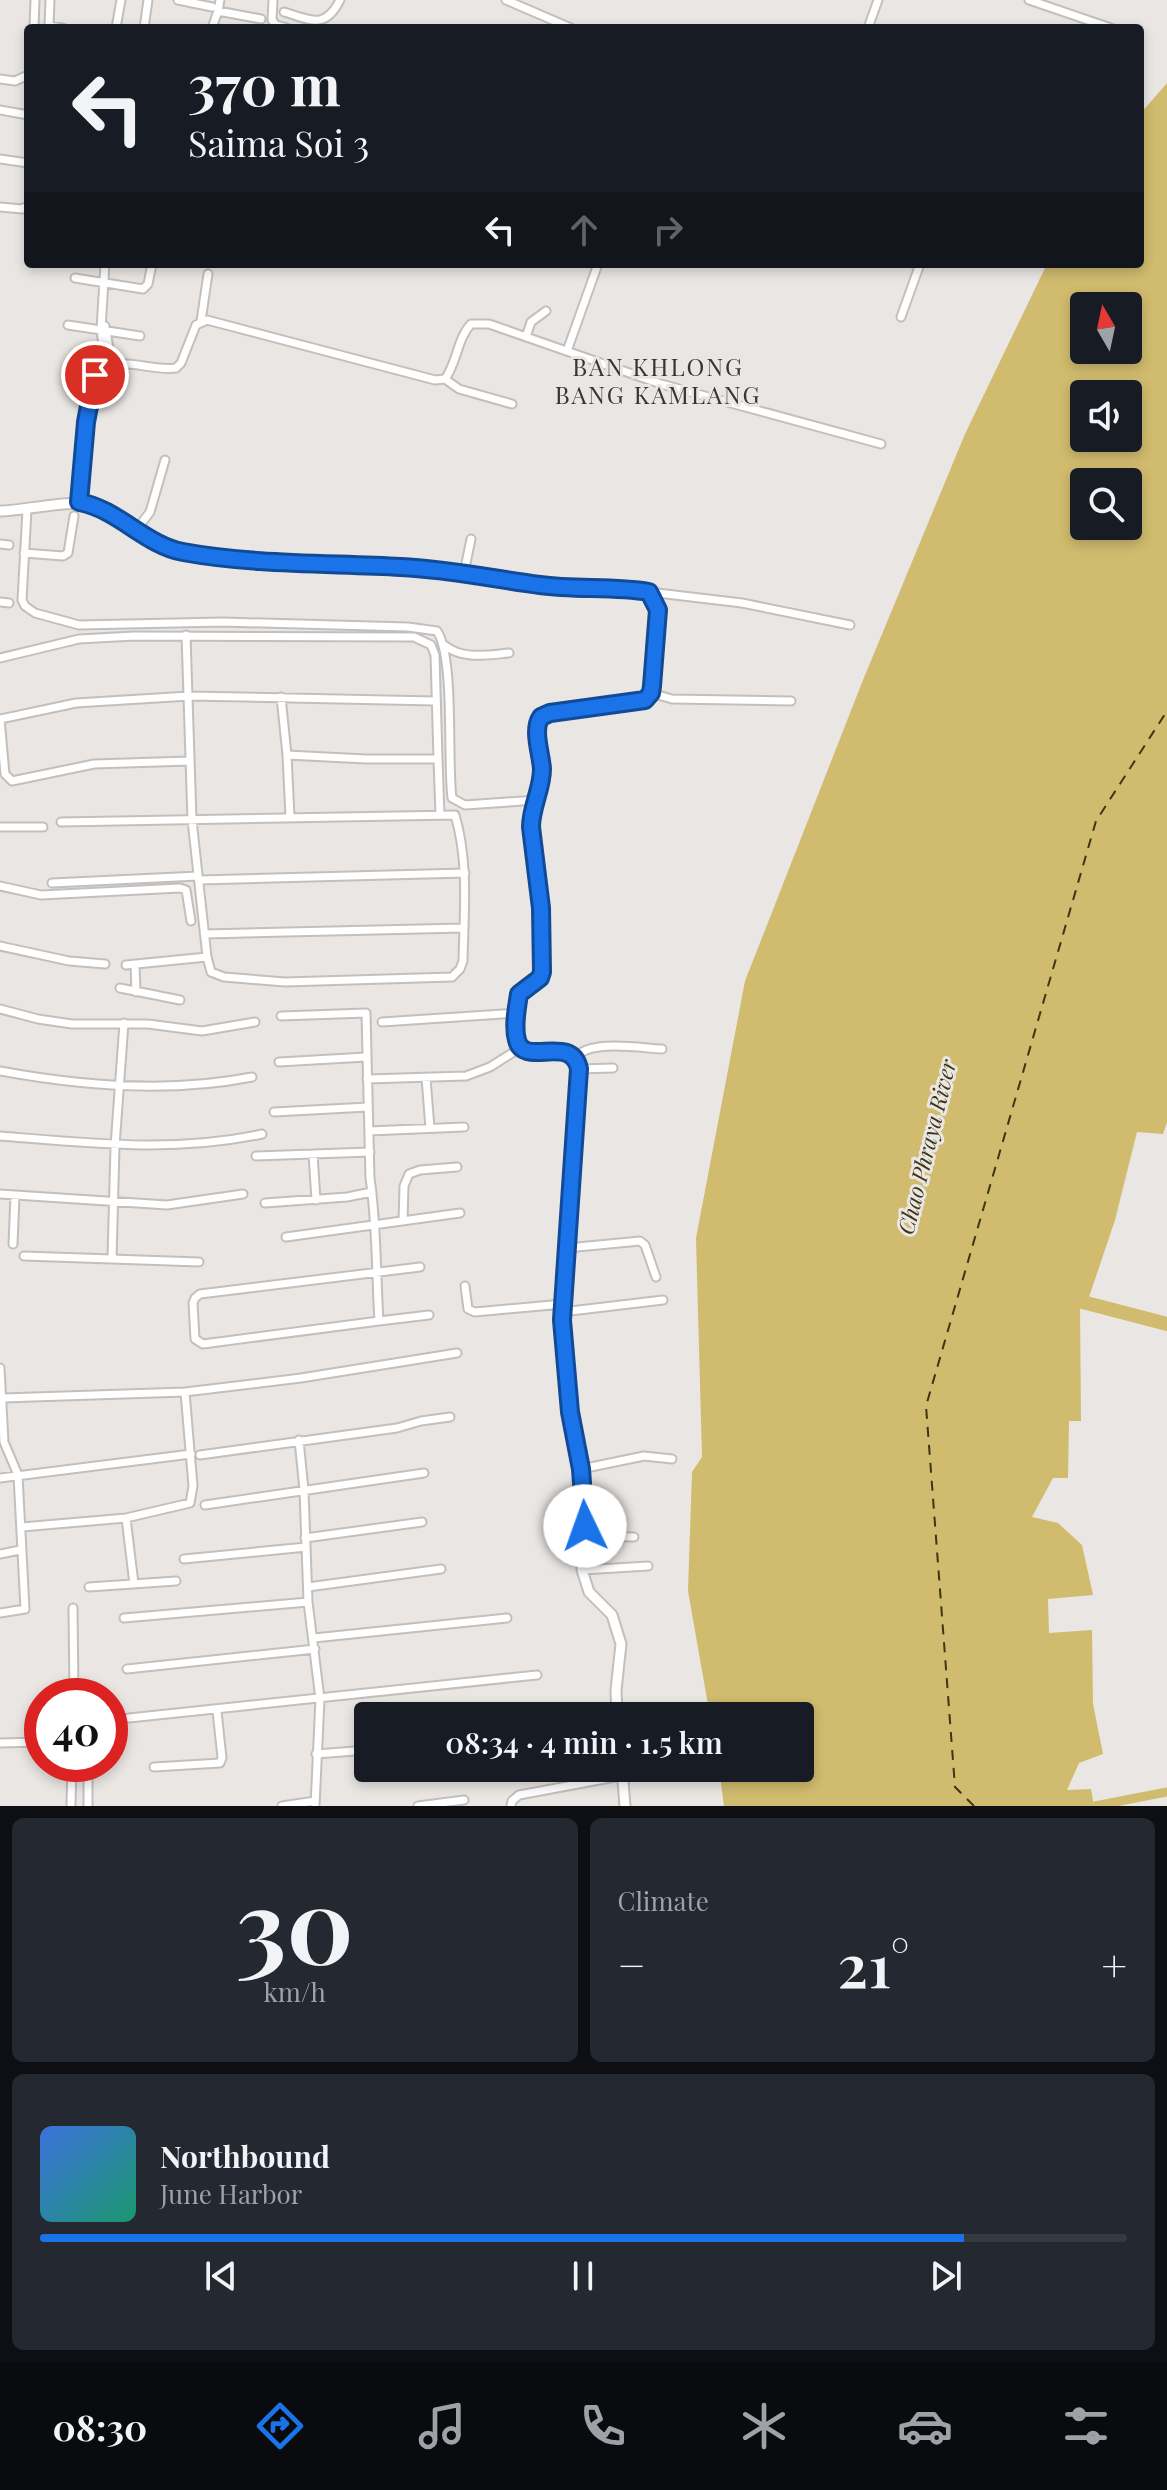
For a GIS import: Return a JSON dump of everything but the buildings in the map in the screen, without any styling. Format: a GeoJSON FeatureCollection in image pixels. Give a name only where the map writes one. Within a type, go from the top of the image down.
{"type":"FeatureCollection","features":[{"type":"Feature","properties":{"kind":"street"},"geometry":{"type":"LineString","coordinates":[[34,24],[35,0]]}},
{"type":"Feature","properties":{"kind":"street"},"geometry":{"type":"LineString","coordinates":[[49,24],[50,0]]}},
{"type":"Feature","properties":{"kind":"street"},"geometry":{"type":"LineString","coordinates":[[117,24],[121,0]]}},
{"type":"Feature","properties":{"kind":"street"},"geometry":{"type":"LineString","coordinates":[[145,24],[148,0]]}},
{"type":"Feature","properties":{"kind":"street"},"geometry":{"type":"LineString","coordinates":[[178,0],[261,19]]}},
{"type":"Feature","properties":{"kind":"street"},"geometry":{"type":"LineString","coordinates":[[214,24],[215,9],[220,0]]}},
{"type":"Feature","properties":{"kind":"street"},"geometry":{"type":"LineString","coordinates":[[273,0],[272,20],[275,24]]}},
{"type":"Feature","properties":{"kind":"street"},"geometry":{"type":"LineString","coordinates":[[284,12],[314,21],[322,20],[332,16],[340,0]]}},
{"type":"Feature","properties":{"kind":"street"},"geometry":{"type":"LineString","coordinates":[[506,0],[562,24]]}},
{"type":"Feature","properties":{"kind":"street"},"geometry":{"type":"LineString","coordinates":[[869,24],[878,0]]}},
{"type":"Feature","properties":{"kind":"street"},"geometry":{"type":"LineString","coordinates":[[1029,0],[1099,24]]}},
{"type":"Feature","properties":{"kind":"street"},"geometry":{"type":"LineString","coordinates":[[0,79],[15,81],[24,77]]}},
{"type":"Feature","properties":{"kind":"street"},"geometry":{"type":"LineString","coordinates":[[0,110],[24,114]]}},
{"type":"Feature","properties":{"kind":"street"},"geometry":{"type":"LineString","coordinates":[[0,159],[24,162]]}},
{"type":"Feature","properties":{"kind":"street"},"geometry":{"type":"LineString","coordinates":[[0,207],[24,208]]}},
{"type":"Feature","properties":{"kind":"street"},"geometry":{"type":"LineString","coordinates":[[104,268],[103,326],[108,366]]}},
{"type":"Feature","properties":{"kind":"street"},"geometry":{"type":"LineString","coordinates":[[75,278],[143,289],[148,284],[151,268]]}},
{"type":"Feature","properties":{"kind":"street"},"geometry":{"type":"LineString","coordinates":[[567,351],[597,268]]}},
{"type":"Feature","properties":{"kind":"street"},"geometry":{"type":"LineString","coordinates":[[901,317],[919,268]]}},
{"type":"Feature","properties":{"kind":"street"},"geometry":{"type":"LineString","coordinates":[[79,502],[95,375],[108,366],[176,368],[201,321],[208,274]]}},
{"type":"Feature","properties":{"kind":"street"},"geometry":{"type":"LineString","coordinates":[[526,337],[531,322],[546,311]]}},
{"type":"Feature","properties":{"kind":"street"},"geometry":{"type":"LineString","coordinates":[[201,321],[212,320],[435,380],[445,379],[459,389],[512,404]]}},
{"type":"Feature","properties":{"kind":"street"},"geometry":{"type":"LineString","coordinates":[[445,379],[466,329],[471,324],[489,324],[661,384],[881,444]]}},
{"type":"Feature","properties":{"kind":"street"},"geometry":{"type":"LineString","coordinates":[[68,325],[103,326],[140,336]]}},
{"type":"Feature","properties":{"kind":"street"},"geometry":{"type":"LineString","coordinates":[[137,529],[150,512],[165,460]]}},
{"type":"Feature","properties":{"kind":"street"},"geometry":{"type":"LineString","coordinates":[[0,511],[79,502],[113,515],[175,550],[209,556],[464,573],[541,585],[649,592],[742,603],[850,625]]}},
{"type":"Feature","properties":{"kind":"street"},"geometry":{"type":"LineString","coordinates":[[27,510],[22,600],[25,606],[50,619],[79,625],[223,622],[408,627],[437,631],[444,645],[448,673],[452,798],[465,805],[537,800]]}},
{"type":"Feature","properties":{"kind":"street"},"geometry":{"type":"LineString","coordinates":[[24,553],[63,556],[68,553],[74,516]]}},
{"type":"Feature","properties":{"kind":"street"},"geometry":{"type":"LineString","coordinates":[[464,573],[471,539]]}},
{"type":"Feature","properties":{"kind":"street"},"geometry":{"type":"LineString","coordinates":[[616,1702],[621,1644],[617,1626],[612,1615],[589,1592],[582,1570],[585,1506],[570,1412],[563,1308],[579,1069],[575,1058],[566,1052],[529,1052],[520,1048],[517,1013],[519,994],[540,978],[542,972],[541,908],[531,827],[542,770],[537,727],[541,717],[550,713],[641,702],[651,693],[658,610],[649,592]]}},
{"type":"Feature","properties":{"kind":"street"},"geometry":{"type":"LineString","coordinates":[[0,658],[79,639],[186,635],[414,637],[431,645],[435,655],[440,815]]}},
{"type":"Feature","properties":{"kind":"street"},"geometry":{"type":"LineString","coordinates":[[61,822],[192,820],[290,817],[455,815],[465,873],[463,961],[460,969],[452,977],[285,982],[224,977],[211,972],[192,820],[186,635]]}},
{"type":"Feature","properties":{"kind":"street"},"geometry":{"type":"LineString","coordinates":[[444,645],[452,652],[463,655],[509,653]]}},
{"type":"Feature","properties":{"kind":"street"},"geometry":{"type":"LineString","coordinates":[[651,693],[672,699],[791,701]]}},
{"type":"Feature","properties":{"kind":"street"},"geometry":{"type":"LineString","coordinates":[[190,761],[94,764],[12,781],[5,774],[0,719],[76,703],[189,696],[435,701]]}},
{"type":"Feature","properties":{"kind":"street"},"geometry":{"type":"LineString","coordinates":[[281,697],[290,817]]}},
{"type":"Feature","properties":{"kind":"street"},"geometry":{"type":"LineString","coordinates":[[287,755],[438,759]]}},
{"type":"Feature","properties":{"kind":"street"},"geometry":{"type":"LineString","coordinates":[[0,827],[43,827]]}},
{"type":"Feature","properties":{"kind":"street"},"geometry":{"type":"LineString","coordinates":[[52,883],[465,873]]}},
{"type":"Feature","properties":{"kind":"street"},"geometry":{"type":"LineString","coordinates":[[0,886],[41,895],[180,888],[186,890],[188,895],[191,921]]}},
{"type":"Feature","properties":{"kind":"street"},"geometry":{"type":"LineString","coordinates":[[205,934],[464,928]]}},
{"type":"Feature","properties":{"kind":"street"},"geometry":{"type":"LineString","coordinates":[[0,946],[69,961],[105,964]]}},
{"type":"Feature","properties":{"kind":"street"},"geometry":{"type":"LineString","coordinates":[[136,992],[131,965],[207,957]]}},
{"type":"Feature","properties":{"kind":"street"},"geometry":{"type":"LineString","coordinates":[[120,988],[180,1000]]}},
{"type":"Feature","properties":{"kind":"street"},"geometry":{"type":"LineString","coordinates":[[0,1009],[72,1024],[124,1023],[202,1031],[255,1022]]}},
{"type":"Feature","properties":{"kind":"street"},"geometry":{"type":"LineString","coordinates":[[281,1016],[366,1013],[379,1321]]}},
{"type":"Feature","properties":{"kind":"street"},"geometry":{"type":"LineString","coordinates":[[382,1022],[517,1013]]}},
{"type":"Feature","properties":{"kind":"street"},"geometry":{"type":"LineString","coordinates":[[112,1259],[115,1146],[124,1023]]}},
{"type":"Feature","properties":{"kind":"street"},"geometry":{"type":"LineString","coordinates":[[367,1079],[460,1077],[481,1072],[520,1048]]}},
{"type":"Feature","properties":{"kind":"street"},"geometry":{"type":"LineString","coordinates":[[575,1058],[580,1051],[596,1048],[662,1049]]}},
{"type":"Feature","properties":{"kind":"street"},"geometry":{"type":"LineString","coordinates":[[279,1062],[366,1057]]}},
{"type":"Feature","properties":{"kind":"street"},"geometry":{"type":"LineString","coordinates":[[579,1069],[613,1068]]}},
{"type":"Feature","properties":{"kind":"street"},"geometry":{"type":"LineString","coordinates":[[0,1071],[60,1080],[188,1086],[252,1077]]}},
{"type":"Feature","properties":{"kind":"street"},"geometry":{"type":"LineString","coordinates":[[426,1078],[430,1128]]}},
{"type":"Feature","properties":{"kind":"street"},"geometry":{"type":"LineString","coordinates":[[274,1112],[368,1107]]}},
{"type":"Feature","properties":{"kind":"street"},"geometry":{"type":"LineString","coordinates":[[369,1131],[464,1127]]}},
{"type":"Feature","properties":{"kind":"street"},"geometry":{"type":"LineString","coordinates":[[0,1136],[115,1146],[186,1146],[262,1134]]}},
{"type":"Feature","properties":{"kind":"street"},"geometry":{"type":"LineString","coordinates":[[256,1156],[370,1152]]}},
{"type":"Feature","properties":{"kind":"street"},"geometry":{"type":"LineString","coordinates":[[313,1154],[316,1200]]}},
{"type":"Feature","properties":{"kind":"street"},"geometry":{"type":"LineString","coordinates":[[403,1221],[404,1186],[409,1174],[457,1167]]}},
{"type":"Feature","properties":{"kind":"street"},"geometry":{"type":"LineString","coordinates":[[265,1203],[372,1192]]}},
{"type":"Feature","properties":{"kind":"street"},"geometry":{"type":"LineString","coordinates":[[0,1194],[167,1205],[243,1194]]}},
{"type":"Feature","properties":{"kind":"street"},"geometry":{"type":"LineString","coordinates":[[13,1244],[15,1196]]}},
{"type":"Feature","properties":{"kind":"street"},"geometry":{"type":"LineString","coordinates":[[286,1237],[460,1213]]}},
{"type":"Feature","properties":{"kind":"street"},"geometry":{"type":"LineString","coordinates":[[567,1248],[640,1241],[645,1245],[656,1277]]}},
{"type":"Feature","properties":{"kind":"street"},"geometry":{"type":"LineString","coordinates":[[24,1256],[199,1262]]}},
{"type":"Feature","properties":{"kind":"street"},"geometry":{"type":"LineString","coordinates":[[420,1267],[200,1294],[193,1303],[195,1339],[203,1344],[429,1315]]}},
{"type":"Feature","properties":{"kind":"street"},"geometry":{"type":"LineString","coordinates":[[465,1286],[468,1309],[475,1312],[663,1300]]}},
{"type":"Feature","properties":{"kind":"street"},"geometry":{"type":"LineString","coordinates":[[3,1398],[185,1392],[301,1378],[457,1353]]}},
{"type":"Feature","properties":{"kind":"street"},"geometry":{"type":"LineString","coordinates":[[0,1368],[4,1442],[18,1475],[25,1609],[0,1613]]}},
{"type":"Feature","properties":{"kind":"street"},"geometry":{"type":"LineString","coordinates":[[22,1527],[126,1518],[190,1503],[193,1486],[185,1392]]}},
{"type":"Feature","properties":{"kind":"street"},"geometry":{"type":"LineString","coordinates":[[200,1455],[397,1428],[450,1417]]}},
{"type":"Feature","properties":{"kind":"street"},"geometry":{"type":"LineString","coordinates":[[282,1806],[315,1804],[320,1699],[308,1602],[299,1440]]}},
{"type":"Feature","properties":{"kind":"street"},"geometry":{"type":"LineString","coordinates":[[0,1478],[191,1454]]}},
{"type":"Feature","properties":{"kind":"street"},"geometry":{"type":"LineString","coordinates":[[581,1469],[644,1456],[672,1459]]}},
{"type":"Feature","properties":{"kind":"street"},"geometry":{"type":"LineString","coordinates":[[205,1505],[424,1473]]}},
{"type":"Feature","properties":{"kind":"street"},"geometry":{"type":"LineString","coordinates":[[126,1518],[134,1584]]}},
{"type":"Feature","properties":{"kind":"street"},"geometry":{"type":"LineString","coordinates":[[184,1559],[422,1522]]}},
{"type":"Feature","properties":{"kind":"street"},"geometry":{"type":"LineString","coordinates":[[583,1536],[634,1537]]}},
{"type":"Feature","properties":{"kind":"street"},"geometry":{"type":"LineString","coordinates":[[0,1554],[20,1550]]}},
{"type":"Feature","properties":{"kind":"street"},"geometry":{"type":"LineString","coordinates":[[582,1570],[648,1566]]}},
{"type":"Feature","properties":{"kind":"street"},"geometry":{"type":"LineString","coordinates":[[308,1587],[441,1569]]}},
{"type":"Feature","properties":{"kind":"street"},"geometry":{"type":"LineString","coordinates":[[89,1587],[176,1581]]}},
{"type":"Feature","properties":{"kind":"street"},"geometry":{"type":"LineString","coordinates":[[124,1618],[308,1602]]}},
{"type":"Feature","properties":{"kind":"street"},"geometry":{"type":"LineString","coordinates":[[73,1608],[74,1678]]}},
{"type":"Feature","properties":{"kind":"street"},"geometry":{"type":"LineString","coordinates":[[314,1638],[507,1618]]}},
{"type":"Feature","properties":{"kind":"street"},"geometry":{"type":"LineString","coordinates":[[127,1669],[315,1649]]}},
{"type":"Feature","properties":{"kind":"street"},"geometry":{"type":"LineString","coordinates":[[129,1718],[537,1675]]}},
{"type":"Feature","properties":{"kind":"street"},"geometry":{"type":"LineString","coordinates":[[154,1767],[221,1762],[217,1711]]}},
{"type":"Feature","properties":{"kind":"street"},"geometry":{"type":"LineString","coordinates":[[0,1743],[24,1742]]}},
{"type":"Feature","properties":{"kind":"street"},"geometry":{"type":"LineString","coordinates":[[316,1754],[354,1751]]}},
{"type":"Feature","properties":{"kind":"street"},"geometry":{"type":"LineString","coordinates":[[71,1806],[72,1782]]}},
{"type":"Feature","properties":{"kind":"street"},"geometry":{"type":"LineString","coordinates":[[88,1782],[88,1806]]}},
{"type":"Feature","properties":{"kind":"street"},"geometry":{"type":"LineString","coordinates":[[511,1806],[519,1795],[577,1782]]}},
{"type":"Feature","properties":{"kind":"street"},"geometry":{"type":"LineString","coordinates":[[623,1782],[625,1806]]}},
{"type":"Feature","properties":{"kind":"street"},"geometry":{"type":"LineString","coordinates":[[418,1806],[464,1800]]}},
{"type":"Feature","properties":{"kind":"water","name":"Chao Phraya River"},"geometry":{"type":"Polygon","coordinates":[[[1167,83],[1167,1122],[1163,1134],[1137,1132],[1115,1220],[1085,1309],[1080,1308],[1081,1421],[1069,1421],[1068,1478],[1053,1478],[1032,1517],[1058,1523],[1082,1545],[1093,1595],[1048,1599],[1049,1633],[1092,1630],[1093,1704],[1103,1754],[1079,1763],[1067,1790],[1091,1789],[1094,1806],[724,1806],[721,1782],[814,1782],[814,1702],[708,1702],[688,1591],[692,1472],[702,1457],[696,1238],[745,981],[863,680],[965,434],[1045,268],[1144,268],[1144,109],[1167,83]]]}},
{"type":"Feature","properties":{"kind":"waterway"},"geometry":{"type":"LineString","coordinates":[[1071,1299],[1167,1324]]}},
{"type":"Feature","properties":{"kind":"waterway"},"geometry":{"type":"LineString","coordinates":[[1095,1806],[1167,1792]]}},
{"type":"Feature","properties":{"kind":"ferry route"},"geometry":{"type":"LineString","coordinates":[[974,1806],[955,1787],[926,1406],[1096,821],[1167,711]]}},
{"type":"Feature","properties":{"kind":"district","name":"BAN KHLONG BANG KAMLANG"},"geometry":{"type":"Point","coordinates":[658,382]}},
{"type":"Feature","properties":{"kind":"route"},"geometry":{"type":"LineString","coordinates":[[95,375],[86,422],[79,502],[113,515],[170,548],[209,556],[437,569],[541,585],[639,590],[649,592],[656,603],[652,686],[645,700],[550,713],[541,717],[537,727],[541,778],[531,827],[541,908],[543,958],[540,978],[519,994],[517,1040],[520,1048],[529,1052],[566,1052],[575,1058],[579,1069],[562,1320],[585,1526]]}}]}
